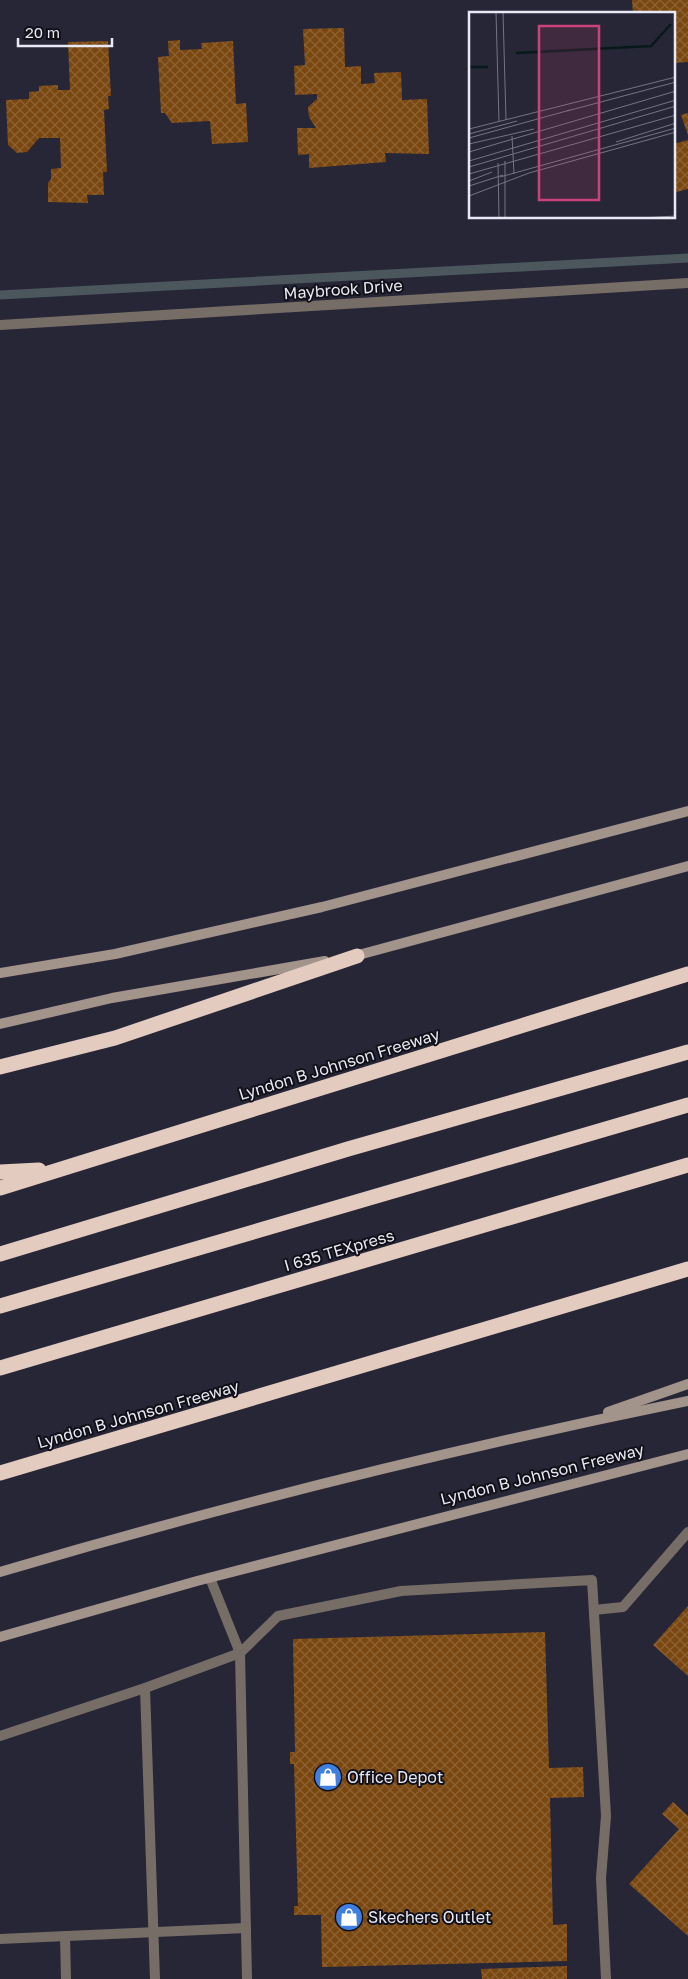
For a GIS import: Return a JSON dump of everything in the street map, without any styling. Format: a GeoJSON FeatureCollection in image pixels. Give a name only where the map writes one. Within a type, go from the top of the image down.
{"type":"FeatureCollection","features":[{"type":"Feature","properties":{"kind":"highway"},"geometry":{"type":"LineString","coordinates":[[0,1068],[115,1038],[357,956]]}},
{"type":"Feature","properties":{"kind":"highway","name":"Lyndon B Johnson Freeway"},"geometry":{"type":"LineString","coordinates":[[0,1188],[688,974]]}},
{"type":"Feature","properties":{"kind":"highway"},"geometry":{"type":"LineString","coordinates":[[0,1254],[348,1149],[688,1052]]}},
{"type":"Feature","properties":{"kind":"highway"},"geometry":{"type":"LineString","coordinates":[[0,1306],[688,1105]]}},
{"type":"Feature","properties":{"kind":"highway","name":"I 635 TEXpress"},"geometry":{"type":"LineString","coordinates":[[0,1368],[688,1165]]}},
{"type":"Feature","properties":{"kind":"highway"},"geometry":{"type":"LineString","coordinates":[[0,1172],[58,1169]]}},
{"type":"Feature","properties":{"kind":"highway","name":"Lyndon B Johnson Freeway"},"geometry":{"type":"LineString","coordinates":[[0,1473],[688,1269]]}},
{"type":"Feature","properties":{"kind":"main road"},"geometry":{"type":"LineString","coordinates":[[0,973],[115,954],[322,907],[688,811]]}},
{"type":"Feature","properties":{"kind":"main road"},"geometry":{"type":"LineString","coordinates":[[0,1024],[112,998],[357,956],[688,866]]}},
{"type":"Feature","properties":{"kind":"main road"},"geometry":{"type":"LineString","coordinates":[[571,1424],[688,1384]]}},
{"type":"Feature","properties":{"kind":"main road"},"geometry":{"type":"LineString","coordinates":[[0,1572],[98,1543],[309,1488],[571,1424],[688,1401]]}},
{"type":"Feature","properties":{"kind":"main road","name":"Lyndon B Johnson Freeway"},"geometry":{"type":"LineString","coordinates":[[0,1637],[210,1578],[688,1454]]}},
{"type":"Feature","properties":{"kind":"street","name":"Maybrook Drive"},"geometry":{"type":"LineString","coordinates":[[0,325],[688,283]]}},
{"type":"Feature","properties":{"kind":"street"},"geometry":{"type":"LineString","coordinates":[[594,1610],[623,1607],[688,1532]]}},
{"type":"Feature","properties":{"kind":"street"},"geometry":{"type":"LineString","coordinates":[[210,1578],[240,1652],[247,1979]]}},
{"type":"Feature","properties":{"kind":"street"},"geometry":{"type":"LineString","coordinates":[[0,1736],[145,1688],[240,1652],[278,1616],[401,1591],[592,1580],[606,1816],[601,1878],[606,1979]]}},
{"type":"Feature","properties":{"kind":"street"},"geometry":{"type":"LineString","coordinates":[[145,1688],[155,1979]]}},
{"type":"Feature","properties":{"kind":"street"},"geometry":{"type":"LineString","coordinates":[[0,1938],[246,1928]]}},
{"type":"Feature","properties":{"kind":"street"},"geometry":{"type":"LineString","coordinates":[[66,1936],[66,1979]]}},
{"type":"Feature","properties":{"kind":"building"},"geometry":{"type":"Polygon","coordinates":[[[632,0],[688,0],[688,62],[676,63],[676,12],[633,12],[632,0]]]}},
{"type":"Feature","properties":{"kind":"building"},"geometry":{"type":"Polygon","coordinates":[[[344,28],[345,67],[361,66],[361,84],[375,83],[374,73],[401,72],[402,100],[427,99],[429,154],[385,153],[386,162],[309,168],[309,154],[298,155],[297,128],[316,128],[309,117],[308,107],[317,99],[317,94],[295,95],[294,66],[305,65],[303,29],[344,28]]]}},
{"type":"Feature","properties":{"kind":"building"},"geometry":{"type":"Polygon","coordinates":[[[180,40],[180,50],[202,49],[201,43],[233,41],[236,104],[246,103],[248,142],[212,144],[210,121],[172,123],[165,113],[161,113],[158,57],[169,56],[168,41],[180,40]]]}},
{"type":"Feature","properties":{"kind":"building"},"geometry":{"type":"Polygon","coordinates":[[[108,41],[111,96],[108,96],[109,109],[104,110],[107,172],[103,172],[104,195],[87,195],[88,203],[48,202],[48,183],[51,179],[51,169],[61,168],[60,138],[39,138],[27,152],[17,153],[8,145],[6,100],[29,99],[29,92],[39,91],[39,86],[58,85],[58,90],[70,90],[68,42],[108,41]]]}},
{"type":"Feature","properties":{"kind":"building"},"geometry":{"type":"Polygon","coordinates":[[[688,113],[688,135],[681,115],[688,113]]]}},
{"type":"Feature","properties":{"kind":"building"},"geometry":{"type":"Polygon","coordinates":[[[688,140],[688,189],[676,192],[676,143],[688,140]]]}},
{"type":"Feature","properties":{"kind":"building"},"geometry":{"type":"Polygon","coordinates":[[[688,1606],[688,1676],[653,1645],[688,1606]]]}},
{"type":"Feature","properties":{"kind":"building"},"geometry":{"type":"Polygon","coordinates":[[[545,1632],[549,1768],[583,1767],[584,1797],[550,1798],[553,1925],[567,1924],[567,1961],[322,1967],[321,1915],[294,1915],[294,1906],[298,1906],[294,1764],[290,1764],[290,1752],[295,1752],[293,1639],[545,1632]]]}},
{"type":"Feature","properties":{"kind":"building"},"geometry":{"type":"Polygon","coordinates":[[[673,1802],[688,1816],[688,1936],[629,1884],[679,1829],[662,1814],[673,1802]]]}},
{"type":"Feature","properties":{"kind":"building"},"geometry":{"type":"Polygon","coordinates":[[[567,1966],[567,1979],[482,1979],[481,1969],[567,1966]]]}},
{"type":"Feature","properties":{"kind":"waterway"},"geometry":{"type":"LineString","coordinates":[[0,295],[688,258]]}},
{"type":"Feature","properties":{"kind":"place","name":"Office Depot"},"geometry":{"type":"Point","coordinates":[328,1777]}},
{"type":"Feature","properties":{"kind":"place","name":"Skechers Outlet"},"geometry":{"type":"Point","coordinates":[349,1917]}}]}
